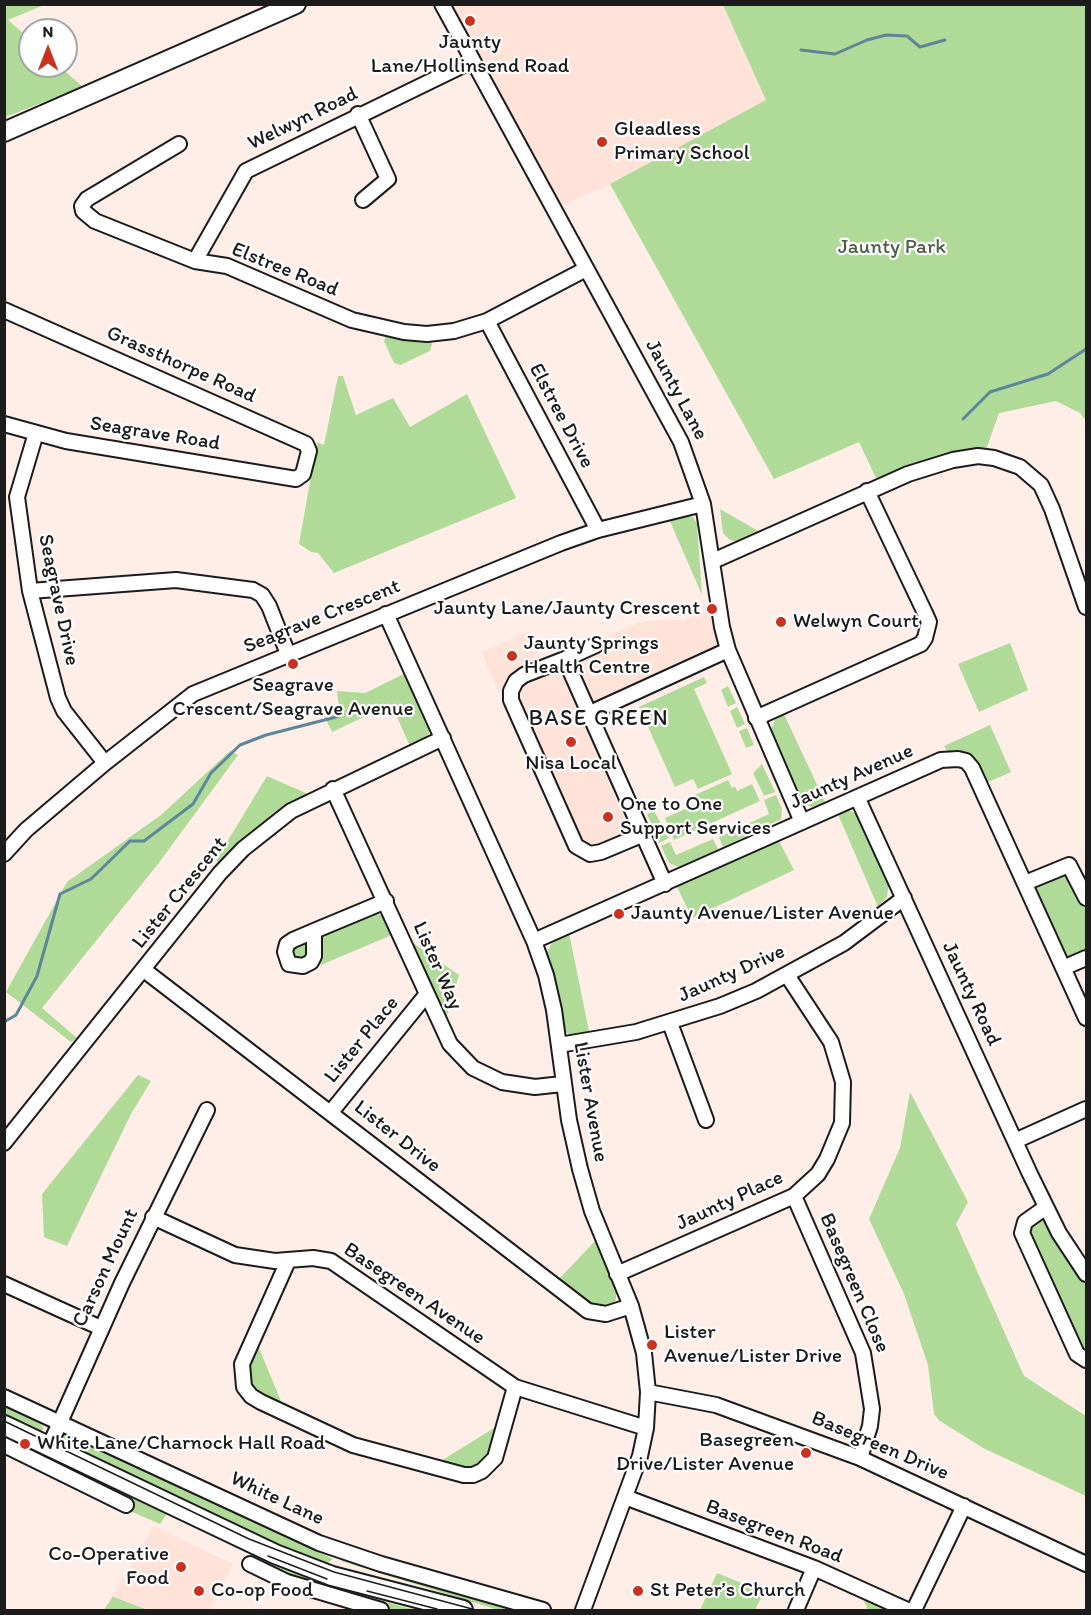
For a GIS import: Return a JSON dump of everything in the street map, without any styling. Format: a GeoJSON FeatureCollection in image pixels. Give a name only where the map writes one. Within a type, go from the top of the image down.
{"type":"FeatureCollection","features":[{"type":"Feature","properties":{"kind":"main road"},"geometry":{"type":"LineString","coordinates":[[4,132],[296,4]]}},
{"type":"Feature","properties":{"kind":"main road"},"geometry":{"type":"LineString","coordinates":[[4,1425],[275,1554],[332,1576],[455,1610]]}},
{"type":"Feature","properties":{"kind":"street","name":"Jaunty Lane"},"geometry":{"type":"LineString","coordinates":[[442,4],[681,442],[703,504],[728,650],[802,822]]}},
{"type":"Feature","properties":{"kind":"street","name":"Welwyn Road"},"geometry":{"type":"LineString","coordinates":[[195,261],[246,171],[358,114],[472,61]]}},
{"type":"Feature","properties":{"kind":"street"},"geometry":{"type":"LineString","coordinates":[[358,114],[388,179],[363,200]]}},
{"type":"Feature","properties":{"kind":"street","name":"Elstree Road"},"geometry":{"type":"LineString","coordinates":[[179,144],[87,199],[82,206],[83,212],[95,221],[195,261],[227,266],[352,320],[378,327],[427,334],[454,331],[488,321],[586,269]]}},
{"type":"Feature","properties":{"kind":"street","name":"Grassthorpe Road"},"geometry":{"type":"LineString","coordinates":[[4,310],[306,444],[309,451],[300,478]]}},
{"type":"Feature","properties":{"kind":"street","name":"Elstree Drive"},"geometry":{"type":"LineString","coordinates":[[488,321],[598,530]]}},
{"type":"Feature","properties":{"kind":"street","name":"Seagrave Road"},"geometry":{"type":"LineString","coordinates":[[4,424],[66,441],[300,478]]}},
{"type":"Feature","properties":{"kind":"street","name":"Seagrave Drive"},"geometry":{"type":"LineString","coordinates":[[36,433],[18,497],[30,591],[58,698],[64,711],[105,763]]}},
{"type":"Feature","properties":{"kind":"street"},"geometry":{"type":"LineString","coordinates":[[712,561],[867,490],[953,460],[978,456],[1008,461],[1032,475],[1041,485],[1086,607]]}},
{"type":"Feature","properties":{"kind":"street"},"geometry":{"type":"LineString","coordinates":[[756,718],[921,644],[925,638],[929,622],[867,490]]}},
{"type":"Feature","properties":{"kind":"street","name":"Seagrave Crescent"},"geometry":{"type":"LineString","coordinates":[[4,854],[26,830],[105,763],[193,694],[598,530],[703,504]]}},
{"type":"Feature","properties":{"kind":"street"},"geometry":{"type":"LineString","coordinates":[[1071,562],[1086,562]]}},
{"type":"Feature","properties":{"kind":"street"},"geometry":{"type":"LineString","coordinates":[[30,591],[176,580],[253,590],[262,595],[270,606],[288,654]]}},
{"type":"Feature","properties":{"kind":"street","name":"Lister Avenue"},"geometry":{"type":"LineString","coordinates":[[386,614],[534,941],[546,975],[559,1045],[562,1084],[586,1190],[630,1306],[645,1353],[648,1392],[646,1428],[640,1456],[583,1611]]}},
{"type":"Feature","properties":{"kind":"street"},"geometry":{"type":"LineString","coordinates":[[596,645],[524,675],[516,681],[511,691],[511,700],[576,846],[590,854],[601,852],[644,834]]}},
{"type":"Feature","properties":{"kind":"street"},"geometry":{"type":"LineString","coordinates":[[590,713],[728,650]]}},
{"type":"Feature","properties":{"kind":"street"},"geometry":{"type":"LineString","coordinates":[[565,658],[665,884]]}},
{"type":"Feature","properties":{"kind":"street","name":"Lister Crescent"},"geometry":{"type":"LineString","coordinates":[[4,1143],[220,873],[243,849],[291,811],[443,738]]}},
{"type":"Feature","properties":{"kind":"street","name":"Jaunty Avenue"},"geometry":{"type":"LineString","coordinates":[[534,941],[858,799],[941,760],[951,758],[966,761],[972,768],[1086,1018]]}},
{"type":"Feature","properties":{"kind":"street","name":"Lister Way"},"geometry":{"type":"LineString","coordinates":[[333,789],[450,1044],[473,1068],[487,1077],[517,1086],[562,1084]]}},
{"type":"Feature","properties":{"kind":"street","name":"Jaunty Road"},"geometry":{"type":"LineString","coordinates":[[858,799],[1046,1207],[1059,1233],[1086,1274]]}},
{"type":"Feature","properties":{"kind":"street"},"geometry":{"type":"LineString","coordinates":[[1025,883],[1069,865],[1086,898]]}},
{"type":"Feature","properties":{"kind":"street","name":"Jaunty Drive"},"geometry":{"type":"LineString","coordinates":[[559,1045],[592,1042],[670,1023],[720,1006],[787,975],[844,943],[904,898]]}},
{"type":"Feature","properties":{"kind":"street"},"geometry":{"type":"LineString","coordinates":[[314,931],[386,902]]}},
{"type":"Feature","properties":{"kind":"street"},"geometry":{"type":"LineString","coordinates":[[1063,968],[1086,958]]}},
{"type":"Feature","properties":{"kind":"street","name":"Lister Drive"},"geometry":{"type":"LineString","coordinates":[[144,970],[588,1311],[606,1314],[630,1306]]}},
{"type":"Feature","properties":{"kind":"street","name":"Jaunty Place"},"geometry":{"type":"LineString","coordinates":[[617,1274],[794,1196],[818,1174],[827,1159],[842,1123],[843,1082],[831,1042],[787,975]]}},
{"type":"Feature","properties":{"kind":"street","name":"Lister Place"},"geometry":{"type":"LineString","coordinates":[[331,1112],[427,994]]}},
{"type":"Feature","properties":{"kind":"street"},"geometry":{"type":"LineString","coordinates":[[670,1023],[706,1120]]}},
{"type":"Feature","properties":{"kind":"street"},"geometry":{"type":"LineString","coordinates":[[1016,1141],[1086,1109]]}},
{"type":"Feature","properties":{"kind":"street","name":"Carson Mount"},"geometry":{"type":"LineString","coordinates":[[49,1447],[101,1328],[207,1110]]}},
{"type":"Feature","properties":{"kind":"street","name":"Basegreen Close"},"geometry":{"type":"LineString","coordinates":[[794,1196],[866,1362],[872,1409],[870,1426],[860,1458]]}},
{"type":"Feature","properties":{"kind":"street"},"geometry":{"type":"LineString","coordinates":[[1046,1207],[1025,1222],[1022,1233],[1077,1354],[1086,1360]]}},
{"type":"Feature","properties":{"kind":"street","name":"Basegreen Avenue"},"geometry":{"type":"LineString","coordinates":[[153,1218],[235,1255],[288,1261],[313,1258],[331,1262],[514,1387],[646,1428]]}},
{"type":"Feature","properties":{"kind":"street"},"geometry":{"type":"LineString","coordinates":[[288,1261],[242,1364],[244,1387],[251,1396],[261,1402],[353,1445],[464,1475],[473,1475],[482,1471],[495,1458],[514,1387]]}},
{"type":"Feature","properties":{"kind":"street"},"geometry":{"type":"LineString","coordinates":[[4,1284],[101,1328]]}},
{"type":"Feature","properties":{"kind":"street","name":"Basegreen Drive"},"geometry":{"type":"LineString","coordinates":[[648,1392],[726,1408],[860,1458],[1086,1564]]}},
{"type":"Feature","properties":{"kind":"street","name":"White Lane"},"geometry":{"type":"LineString","coordinates":[[4,1397],[334,1549],[543,1611]]}},
{"type":"Feature","properties":{"kind":"street"},"geometry":{"type":"LineString","coordinates":[[4,1445],[126,1505]]}},
{"type":"Feature","properties":{"kind":"street","name":"Basegreen Road"},"geometry":{"type":"LineString","coordinates":[[625,1497],[814,1568],[907,1611]]}},
{"type":"Feature","properties":{"kind":"street"},"geometry":{"type":"LineString","coordinates":[[914,1611],[964,1506]]}},
{"type":"Feature","properties":{"kind":"street"},"geometry":{"type":"LineString","coordinates":[[250,1564],[287,1582],[381,1611]]}},
{"type":"Feature","properties":{"kind":"street"},"geometry":{"type":"LineString","coordinates":[[796,1611],[814,1568]]}},
{"type":"Feature","properties":{"kind":"shaded area","name":"Gleadless Primary School"},"geometry":{"type":"Polygon","coordinates":[[[443,5],[723,5],[766,100],[610,184],[553,210],[443,5]]]}},
{"type":"Feature","properties":{"kind":"shaded area"},"geometry":{"type":"Polygon","coordinates":[[[713,611],[719,650],[591,711],[638,834],[597,852],[571,849],[481,652],[530,631],[542,662],[644,621],[684,620],[713,611]]]}},
{"type":"Feature","properties":{"kind":"shaded area","name":"Co-Operative Food"},"geometry":{"type":"Polygon","coordinates":[[[154,1526],[233,1564],[210,1610],[148,1610],[113,1596],[154,1526]]]}},
{"type":"Feature","properties":{"kind":"green space"},"geometry":{"type":"Polygon","coordinates":[[[4,5],[44,5],[8,20],[18,29],[18,78],[73,78],[83,87],[5,117],[4,5]]]}},
{"type":"Feature","properties":{"kind":"green space","name":"Jaunty Park"},"geometry":{"type":"Polygon","coordinates":[[[723,5],[1086,5],[1086,421],[1080,413],[1056,401],[999,413],[987,447],[876,478],[859,442],[774,479],[610,184],[766,100],[723,5]]]}},
{"type":"Feature","properties":{"kind":"green space"},"geometry":{"type":"Polygon","coordinates":[[[386,336],[429,339],[432,344],[430,351],[400,365],[394,363],[384,341],[386,336]]]}},
{"type":"Feature","properties":{"kind":"green space"},"geometry":{"type":"Polygon","coordinates":[[[338,376],[343,376],[356,415],[393,398],[410,427],[467,394],[516,498],[334,573],[318,553],[311,552],[299,544],[317,442],[324,445],[338,376]]]}},
{"type":"Feature","properties":{"kind":"green space"},"geometry":{"type":"Polygon","coordinates":[[[720,509],[760,532],[740,542],[730,540],[723,533],[720,509]]]}},
{"type":"Feature","properties":{"kind":"green space"},"geometry":{"type":"Polygon","coordinates":[[[693,517],[697,524],[702,595],[669,519],[693,517]]]}},
{"type":"Feature","properties":{"kind":"green space"},"geometry":{"type":"Polygon","coordinates":[[[1010,643],[1028,690],[979,712],[958,664],[1010,643]]]}},
{"type":"Feature","properties":{"kind":"green space"},"geometry":{"type":"Polygon","coordinates":[[[406,673],[429,724],[429,733],[424,740],[410,746],[391,704],[332,732],[324,715],[339,710],[337,691],[365,693],[406,673]]]}},
{"type":"Feature","properties":{"kind":"green space"},"geometry":{"type":"Polygon","coordinates":[[[704,677],[707,683],[694,689],[732,774],[698,789],[693,779],[675,787],[639,707],[704,677]]]}},
{"type":"Feature","properties":{"kind":"green space"},"geometry":{"type":"Polygon","coordinates":[[[728,686],[736,703],[728,707],[721,690],[728,686]]]}},
{"type":"Feature","properties":{"kind":"green space"},"geometry":{"type":"Polygon","coordinates":[[[737,707],[745,724],[737,728],[730,711],[737,707]]]}},
{"type":"Feature","properties":{"kind":"green space"},"geometry":{"type":"Polygon","coordinates":[[[783,712],[826,804],[812,807],[802,803],[770,732],[777,715],[783,712]]]}},
{"type":"Feature","properties":{"kind":"green space"},"geometry":{"type":"Polygon","coordinates":[[[990,725],[1011,772],[986,783],[971,756],[947,751],[944,746],[990,725]]]}},
{"type":"Feature","properties":{"kind":"green space"},"geometry":{"type":"Polygon","coordinates":[[[747,728],[754,745],[746,748],[739,731],[747,728]]]}},
{"type":"Feature","properties":{"kind":"green space"},"geometry":{"type":"Polygon","coordinates":[[[230,751],[238,755],[158,864],[42,1008],[77,1038],[71,1042],[6,992],[67,882],[161,815],[230,751]]]}},
{"type":"Feature","properties":{"kind":"green space"},"geometry":{"type":"Polygon","coordinates":[[[762,764],[775,792],[764,796],[753,773],[762,764]]]}},
{"type":"Feature","properties":{"kind":"green space"},"geometry":{"type":"Polygon","coordinates":[[[267,776],[308,794],[287,808],[221,865],[216,860],[267,776]]]}},
{"type":"Feature","properties":{"kind":"green space"},"geometry":{"type":"Polygon","coordinates":[[[728,780],[732,788],[735,786],[737,791],[752,784],[760,801],[674,840],[665,818],[698,803],[695,795],[728,780]]]}},
{"type":"Feature","properties":{"kind":"green space"},"geometry":{"type":"Polygon","coordinates":[[[776,795],[782,809],[781,819],[723,847],[719,837],[769,814],[764,800],[776,795]]]}},
{"type":"Feature","properties":{"kind":"green space"},"geometry":{"type":"Polygon","coordinates":[[[848,810],[859,815],[889,881],[887,897],[878,907],[837,812],[848,810]]]}},
{"type":"Feature","properties":{"kind":"green space"},"geometry":{"type":"Polygon","coordinates":[[[654,811],[669,838],[659,843],[647,814],[654,811]]]}},
{"type":"Feature","properties":{"kind":"green space"},"geometry":{"type":"Polygon","coordinates":[[[713,839],[718,849],[678,867],[669,863],[661,846],[670,842],[676,855],[713,839]]]}},
{"type":"Feature","properties":{"kind":"green space"},"geometry":{"type":"Polygon","coordinates":[[[778,839],[794,870],[692,918],[676,885],[778,839]]]}},
{"type":"Feature","properties":{"kind":"green space"},"geometry":{"type":"Polygon","coordinates":[[[1060,872],[1070,873],[1086,908],[1086,952],[1071,957],[1061,952],[1036,892],[1037,883],[1060,872]]]}},
{"type":"Feature","properties":{"kind":"green space"},"geometry":{"type":"Polygon","coordinates":[[[374,913],[386,917],[394,934],[321,965],[319,960],[320,936],[374,913]]]}},
{"type":"Feature","properties":{"kind":"green space"},"geometry":{"type":"Polygon","coordinates":[[[569,933],[590,1036],[575,1039],[565,1031],[546,954],[552,943],[569,933]]]}},
{"type":"Feature","properties":{"kind":"green space"},"geometry":{"type":"Polygon","coordinates":[[[406,938],[459,975],[445,1022],[406,938]]]}},
{"type":"Feature","properties":{"kind":"green space"},"geometry":{"type":"Polygon","coordinates":[[[300,942],[306,945],[309,951],[306,957],[300,960],[294,957],[291,951],[294,945],[300,942]]]}},
{"type":"Feature","properties":{"kind":"green space"},"geometry":{"type":"Polygon","coordinates":[[[138,1075],[151,1081],[131,1114],[67,1246],[44,1237],[42,1194],[138,1075]]]}},
{"type":"Feature","properties":{"kind":"green space"},"geometry":{"type":"Polygon","coordinates":[[[910,1092],[968,1202],[956,1224],[1024,1376],[1086,1416],[1086,1496],[983,1448],[940,1421],[934,1414],[928,1365],[904,1294],[869,1219],[900,1148],[910,1092]]]}},
{"type":"Feature","properties":{"kind":"green space"},"geometry":{"type":"Polygon","coordinates":[[[1036,1220],[1044,1221],[1086,1285],[1086,1354],[1080,1350],[1030,1239],[1027,1227],[1036,1220]]]}},
{"type":"Feature","properties":{"kind":"green space"},"geometry":{"type":"Polygon","coordinates":[[[596,1240],[616,1290],[616,1300],[609,1307],[601,1309],[590,1305],[558,1280],[596,1240]]]}},
{"type":"Feature","properties":{"kind":"green space"},"geometry":{"type":"Polygon","coordinates":[[[257,1343],[283,1406],[254,1391],[248,1383],[247,1365],[257,1343]]]}},
{"type":"Feature","properties":{"kind":"green space"},"geometry":{"type":"Polygon","coordinates":[[[5,1403],[38,1420],[44,1429],[39,1432],[5,1415],[5,1403]]]}},
{"type":"Feature","properties":{"kind":"green space"},"geometry":{"type":"Polygon","coordinates":[[[499,1425],[488,1458],[482,1464],[462,1470],[436,1464],[499,1425]]]}},
{"type":"Feature","properties":{"kind":"green space"},"geometry":{"type":"Polygon","coordinates":[[[5,1432],[168,1512],[160,1524],[130,1511],[134,1502],[13,1445],[5,1440],[5,1432]]]}},
{"type":"Feature","properties":{"kind":"green space"},"geometry":{"type":"Polygon","coordinates":[[[67,1433],[172,1480],[333,1559],[328,1563],[242,1532],[64,1444],[62,1437],[67,1433]]]}},
{"type":"Feature","properties":{"kind":"green space"},"geometry":{"type":"Polygon","coordinates":[[[252,1554],[313,1579],[315,1582],[300,1579],[253,1559],[252,1554]]]}},
{"type":"Feature","properties":{"kind":"green space"},"geometry":{"type":"Polygon","coordinates":[[[345,1558],[523,1610],[498,1610],[341,1561],[345,1558]]]}},
{"type":"Feature","properties":{"kind":"green space"},"geometry":{"type":"Polygon","coordinates":[[[717,1573],[764,1592],[755,1610],[700,1610],[717,1573]]]}},
{"type":"Feature","properties":{"kind":"green space"},"geometry":{"type":"Polygon","coordinates":[[[330,1587],[408,1608],[428,1610],[394,1610],[329,1589],[330,1587]]]}},
{"type":"Feature","properties":{"kind":"green space"},"geometry":{"type":"Polygon","coordinates":[[[861,1595],[894,1610],[868,1610],[861,1595]]]}},
{"type":"Feature","properties":{"kind":"green space"},"geometry":{"type":"Polygon","coordinates":[[[114,1597],[148,1610],[104,1610],[114,1597]]]}},
{"type":"Feature","properties":{"kind":"waterway"},"geometry":{"type":"LineString","coordinates":[[801,50],[835,54],[867,40],[886,35],[907,36],[920,47],[945,40]]}},
{"type":"Feature","properties":{"kind":"waterway"},"geometry":{"type":"LineString","coordinates":[[963,419],[990,392],[1048,374],[1086,349]]}},
{"type":"Feature","properties":{"kind":"waterway"},"geometry":{"type":"LineString","coordinates":[[4,1022],[16,1015],[37,976],[60,894],[91,879],[130,841],[144,841],[193,804],[211,773],[240,745],[266,735],[340,716]]}},
{"type":"Feature","properties":{"kind":"tram line"},"geometry":{"type":"LineString","coordinates":[[4,1421],[249,1539],[334,1572],[476,1610]]}},
{"type":"Feature","properties":{"kind":"tram line"},"geometry":{"type":"LineString","coordinates":[[268,1556],[327,1579]]}},
{"type":"Feature","properties":{"kind":"tram line"},"geometry":{"type":"LineString","coordinates":[[367,1591],[437,1609]]}},
{"type":"Feature","properties":{"kind":"place","name":"Jaunty Lane/Hollinsend Road"},"geometry":{"type":"Point","coordinates":[470,21]}},
{"type":"Feature","properties":{"kind":"place","name":"Gleadless Primary School"},"geometry":{"type":"Point","coordinates":[602,142]}},
{"type":"Feature","properties":{"kind":"place","name":"Jaunty Lane/Jaunty Crescent"},"geometry":{"type":"Point","coordinates":[712,609]}},
{"type":"Feature","properties":{"kind":"place","name":"Welwyn Court"},"geometry":{"type":"Point","coordinates":[781,622]}},
{"type":"Feature","properties":{"kind":"place","name":"Jaunty Springs Health Centre"},"geometry":{"type":"Point","coordinates":[512,656]}},
{"type":"Feature","properties":{"kind":"place","name":"Seagrave Crescent/Seagrave Avenue"},"geometry":{"type":"Point","coordinates":[293,664]}},
{"type":"Feature","properties":{"kind":"place","name":"Nisa Local"},"geometry":{"type":"Point","coordinates":[571,742]}},
{"type":"Feature","properties":{"kind":"place","name":"One to One Support Services"},"geometry":{"type":"Point","coordinates":[608,817]}},
{"type":"Feature","properties":{"kind":"place","name":"Jaunty Avenue/Lister Avenue"},"geometry":{"type":"Point","coordinates":[619,914]}},
{"type":"Feature","properties":{"kind":"place","name":"Lister Avenue/Lister Drive"},"geometry":{"type":"Point","coordinates":[652,1345]}},
{"type":"Feature","properties":{"kind":"place","name":"White Lane/Charnock Hall Road"},"geometry":{"type":"Point","coordinates":[25,1444]}},
{"type":"Feature","properties":{"kind":"place","name":"Basegreen Drive/Lister Avenue"},"geometry":{"type":"Point","coordinates":[806,1453]}},
{"type":"Feature","properties":{"kind":"place","name":"Co-Operative Food"},"geometry":{"type":"Point","coordinates":[181,1567]}},
{"type":"Feature","properties":{"kind":"place","name":"Co-op Food"},"geometry":{"type":"Point","coordinates":[199,1591]}},
{"type":"Feature","properties":{"kind":"place","name":"St Peter’s Church"},"geometry":{"type":"Point","coordinates":[638,1591]}},
{"type":"Feature","properties":{"kind":"district","name":"BASE GREEN"},"geometry":{"type":"Point","coordinates":[599,719]}}]}
